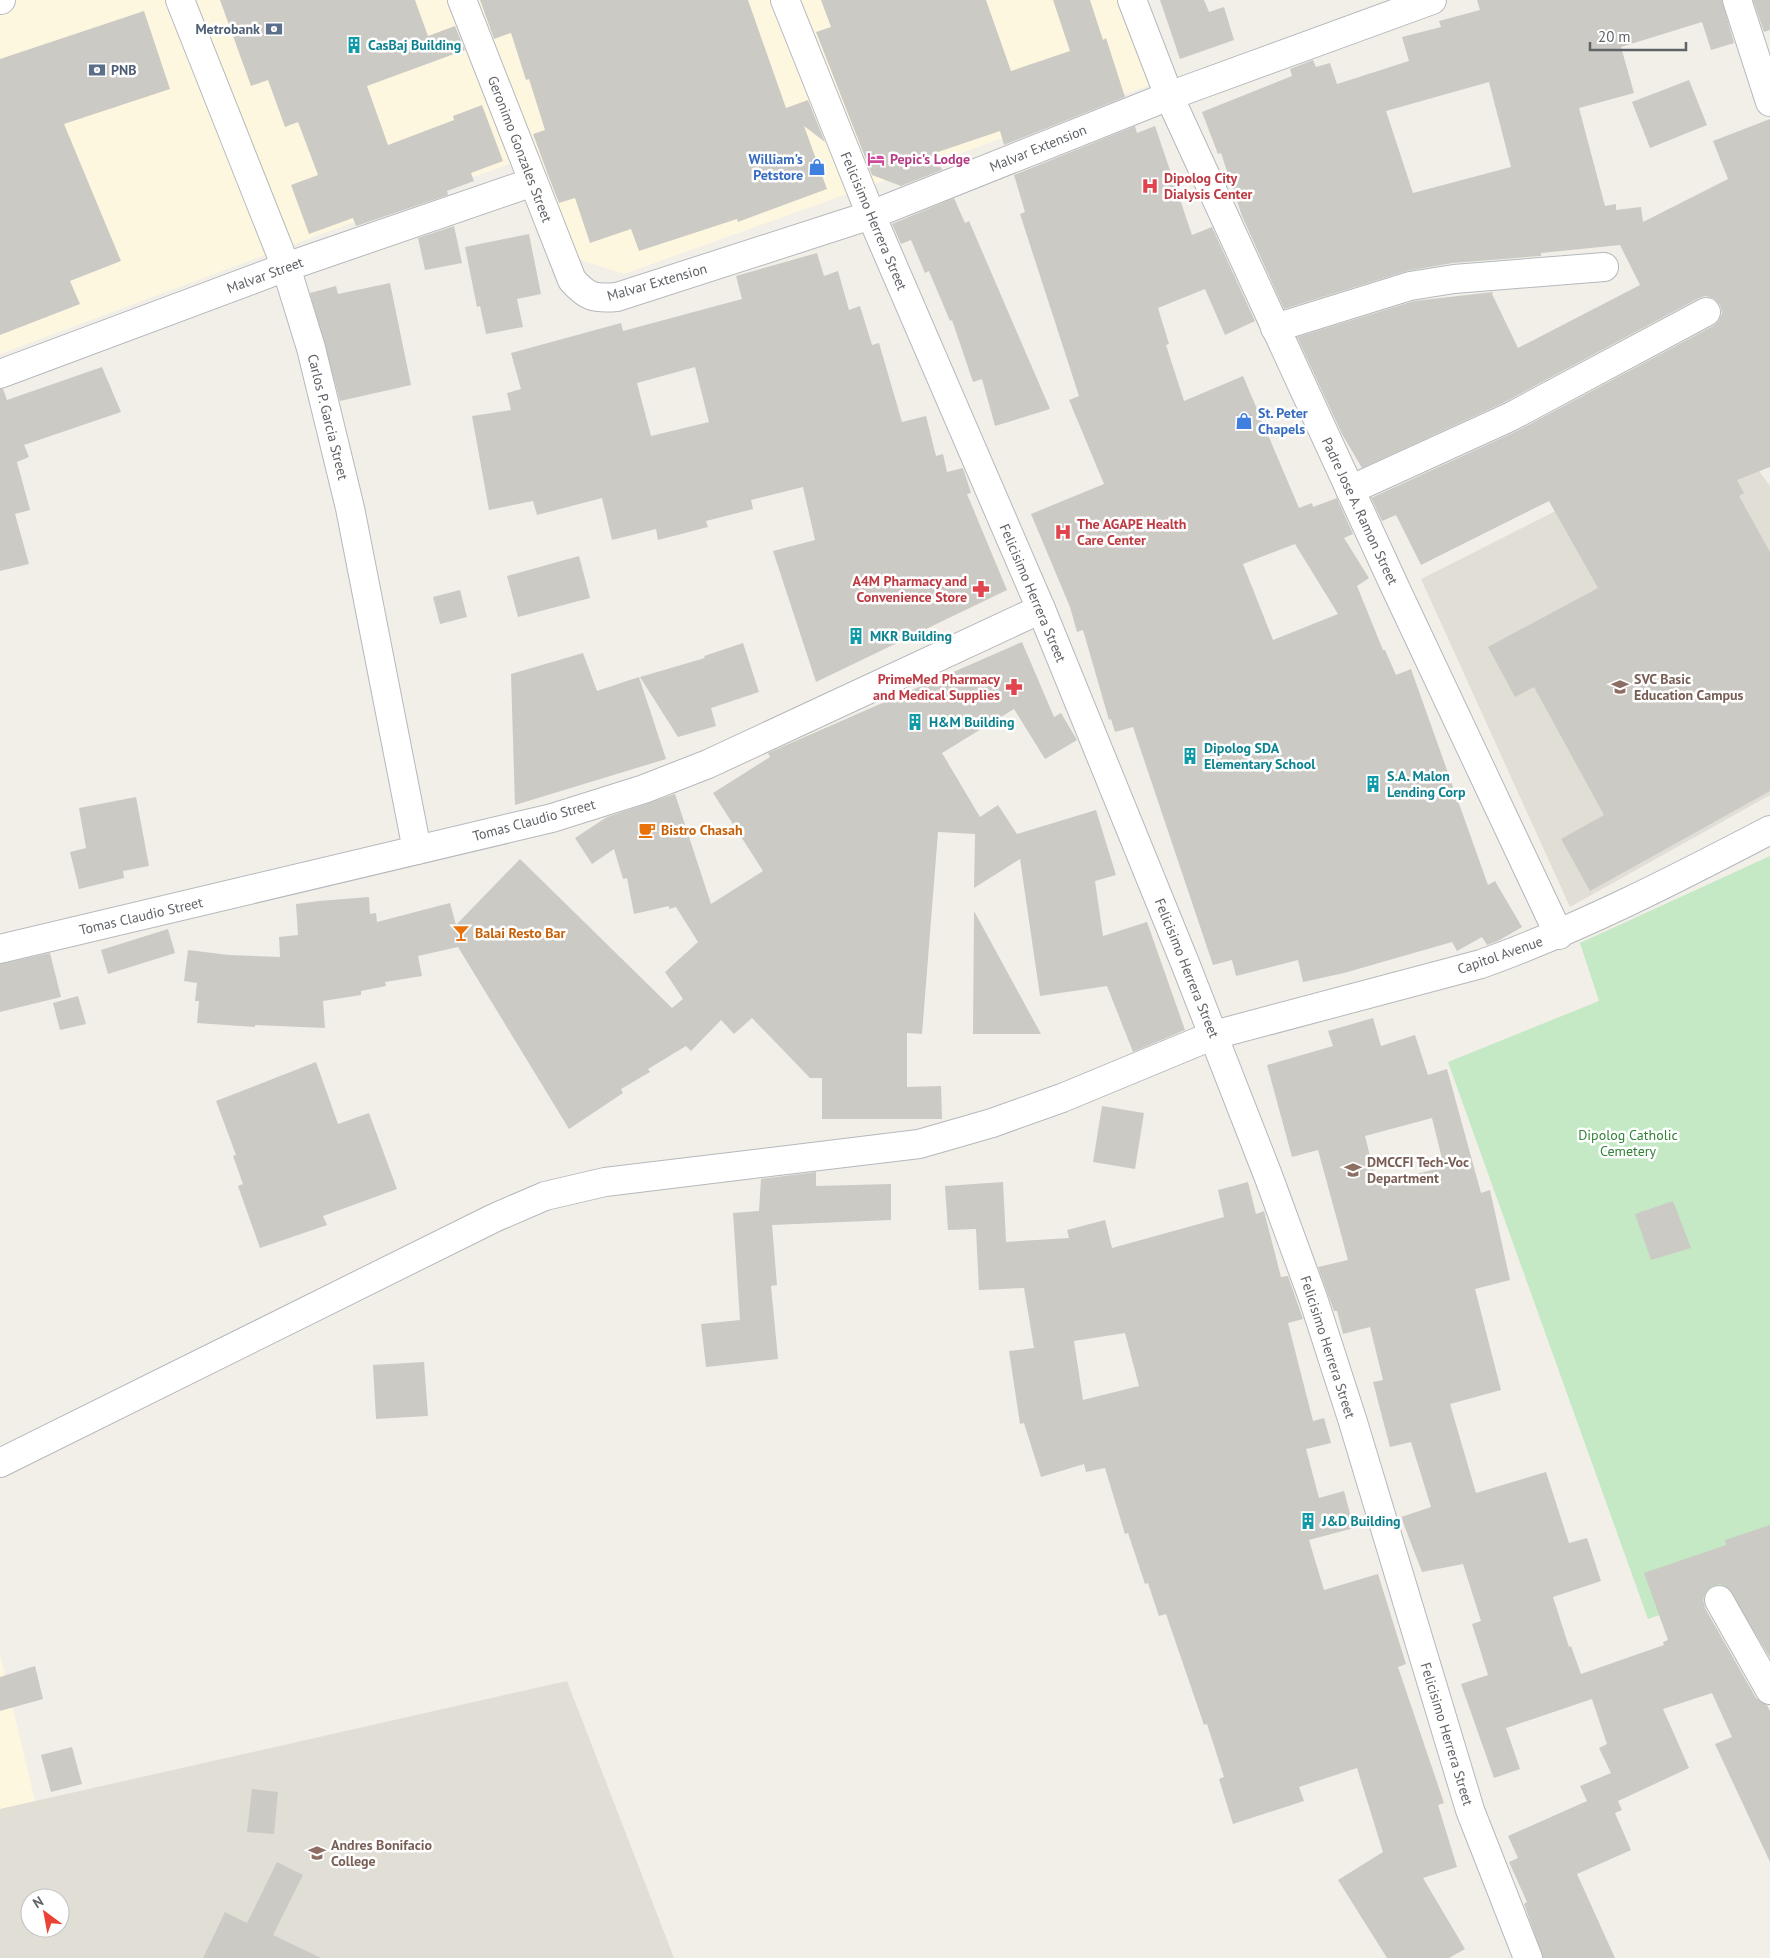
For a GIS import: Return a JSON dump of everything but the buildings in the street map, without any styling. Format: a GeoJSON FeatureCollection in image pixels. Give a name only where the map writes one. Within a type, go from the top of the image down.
{"type":"FeatureCollection","features":[{"type":"Feature","properties":{"kind":"street","name":"Carlos P. Garcia Street"},"geometry":{"type":"LineString","coordinates":[[180,0],[286,267],[312,348],[348,499],[417,850]]}},
{"type":"Feature","properties":{"kind":"street","name":"Geronimo Gonzales Street"},"geometry":{"type":"LineString","coordinates":[[462,0],[572,280],[585,294]]}},
{"type":"Feature","properties":{"kind":"street","name":"Felicisimo Herrera Street"},"geometry":{"type":"LineString","coordinates":[[785,0],[870,215],[1041,609],[1214,1035],[1313,1298],[1353,1422],[1470,1810],[1528,1958]]}},
{"type":"Feature","properties":{"kind":"street","name":"Padre Jose A. Ramon Street"},"geometry":{"type":"LineString","coordinates":[[1132,0],[1169,96],[1350,490],[1559,935]]}},
{"type":"Feature","properties":{"kind":"street","name":"Malvar Extension"},"geometry":{"type":"LineString","coordinates":[[585,294],[600,298],[616,297],[870,215],[1169,96],[1432,0]]}},
{"type":"Feature","properties":{"kind":"street"},"geometry":{"type":"LineString","coordinates":[[1737,0],[1770,102]]}},
{"type":"Feature","properties":{"kind":"street","name":"Malvar Street"},"geometry":{"type":"LineString","coordinates":[[0,374],[286,267],[533,182]]}},
{"type":"Feature","properties":{"kind":"street"},"geometry":{"type":"LineString","coordinates":[[1275,328],[1410,286],[1454,279],[1604,267]]}},
{"type":"Feature","properties":{"kind":"street"},"geometry":{"type":"LineString","coordinates":[[1350,490],[1510,417],[1706,312]]}},
{"type":"Feature","properties":{"kind":"street","name":"Tomas Claudio Street"},"geometry":{"type":"LineString","coordinates":[[0,949],[552,818],[644,789],[708,764],[1041,609]]}},
{"type":"Feature","properties":{"kind":"street","name":"Capitol Avenue"},"geometry":{"type":"LineString","coordinates":[[0,1463],[494,1218],[545,1196],[605,1182],[919,1144],[992,1123],[1062,1098],[1214,1035],[1481,964],[1559,935],[1770,830]]}},
{"type":"Feature","properties":{"kind":"street"},"geometry":{"type":"LineString","coordinates":[[1719,1600],[1770,1690]]}},
{"type":"Feature","properties":{"kind":"shaded area"},"geometry":{"type":"Polygon","coordinates":[[[0,0],[1120,0],[1153,84],[624,274],[575,258],[538,153],[0,354],[0,0]]]}},
{"type":"Feature","properties":{"kind":"shaded area","name":"SVC Basic Education Campus"},"geometry":{"type":"Polygon","coordinates":[[[1726,425],[1770,486],[1770,795],[1570,907],[1421,579],[1726,425]]]}},
{"type":"Feature","properties":{"kind":"shaded area"},"geometry":{"type":"Polygon","coordinates":[[[0,1655],[35,1801],[0,1809],[0,1655]]]}},
{"type":"Feature","properties":{"kind":"shaded area","name":"Andres Bonifacio College"},"geometry":{"type":"Polygon","coordinates":[[[567,1681],[674,1958],[0,1958],[0,1809],[567,1681]]]}},
{"type":"Feature","properties":{"kind":"green space","name":"Dipolog Catholic Cemetery"},"geometry":{"type":"Polygon","coordinates":[[[1770,856],[1770,1578],[1648,1619],[1448,1062],[1599,1001],[1580,943],[1770,856]]]}},
{"type":"Feature","properties":{"kind":"place","name":"Metrobank"},"geometry":{"type":"Point","coordinates":[274,29]}},
{"type":"Feature","properties":{"kind":"place","name":"CasBaj Building"},"geometry":{"type":"Point","coordinates":[354,45]}},
{"type":"Feature","properties":{"kind":"place","name":"PNB"},"geometry":{"type":"Point","coordinates":[97,70]}},
{"type":"Feature","properties":{"kind":"place","name":"Pepic's Lodge"},"geometry":{"type":"Point","coordinates":[876,159]}},
{"type":"Feature","properties":{"kind":"place","name":"William's Petstore"},"geometry":{"type":"Point","coordinates":[817,167]}},
{"type":"Feature","properties":{"kind":"place","name":"Dipolog City Dialysis Center"},"geometry":{"type":"Point","coordinates":[1150,186]}},
{"type":"Feature","properties":{"kind":"place","name":"St. Peter Chapels"},"geometry":{"type":"Point","coordinates":[1244,421]}},
{"type":"Feature","properties":{"kind":"place","name":"The AGAPE Health Care Center"},"geometry":{"type":"Point","coordinates":[1063,532]}},
{"type":"Feature","properties":{"kind":"place","name":"A4M Pharmacy and Convenience Store"},"geometry":{"type":"Point","coordinates":[981,589]}},
{"type":"Feature","properties":{"kind":"place","name":"MKR Building"},"geometry":{"type":"Point","coordinates":[856,636]}},
{"type":"Feature","properties":{"kind":"place","name":"PrimeMed Pharmacy and Medical Supplies"},"geometry":{"type":"Point","coordinates":[1014,687]}},
{"type":"Feature","properties":{"kind":"place","name":"SVC Basic Education Campus"},"geometry":{"type":"Point","coordinates":[1620,687]}},
{"type":"Feature","properties":{"kind":"place","name":"H&M Building"},"geometry":{"type":"Point","coordinates":[915,722]}},
{"type":"Feature","properties":{"kind":"place","name":"Dipolog SDA Elementary School"},"geometry":{"type":"Point","coordinates":[1190,756]}},
{"type":"Feature","properties":{"kind":"place","name":"S.A. Malon Lending Corp"},"geometry":{"type":"Point","coordinates":[1373,784]}},
{"type":"Feature","properties":{"kind":"place","name":"Bistro Chasah"},"geometry":{"type":"Point","coordinates":[647,830]}},
{"type":"Feature","properties":{"kind":"place","name":"Balai Resto Bar"},"geometry":{"type":"Point","coordinates":[461,933]}},
{"type":"Feature","properties":{"kind":"place","name":"DMCCFI Tech-Voc Department"},"geometry":{"type":"Point","coordinates":[1353,1170]}},
{"type":"Feature","properties":{"kind":"place","name":"J&D Building"},"geometry":{"type":"Point","coordinates":[1308,1521]}},
{"type":"Feature","properties":{"kind":"place","name":"Andres Bonifacio College"},"geometry":{"type":"Point","coordinates":[317,1853]}}]}
